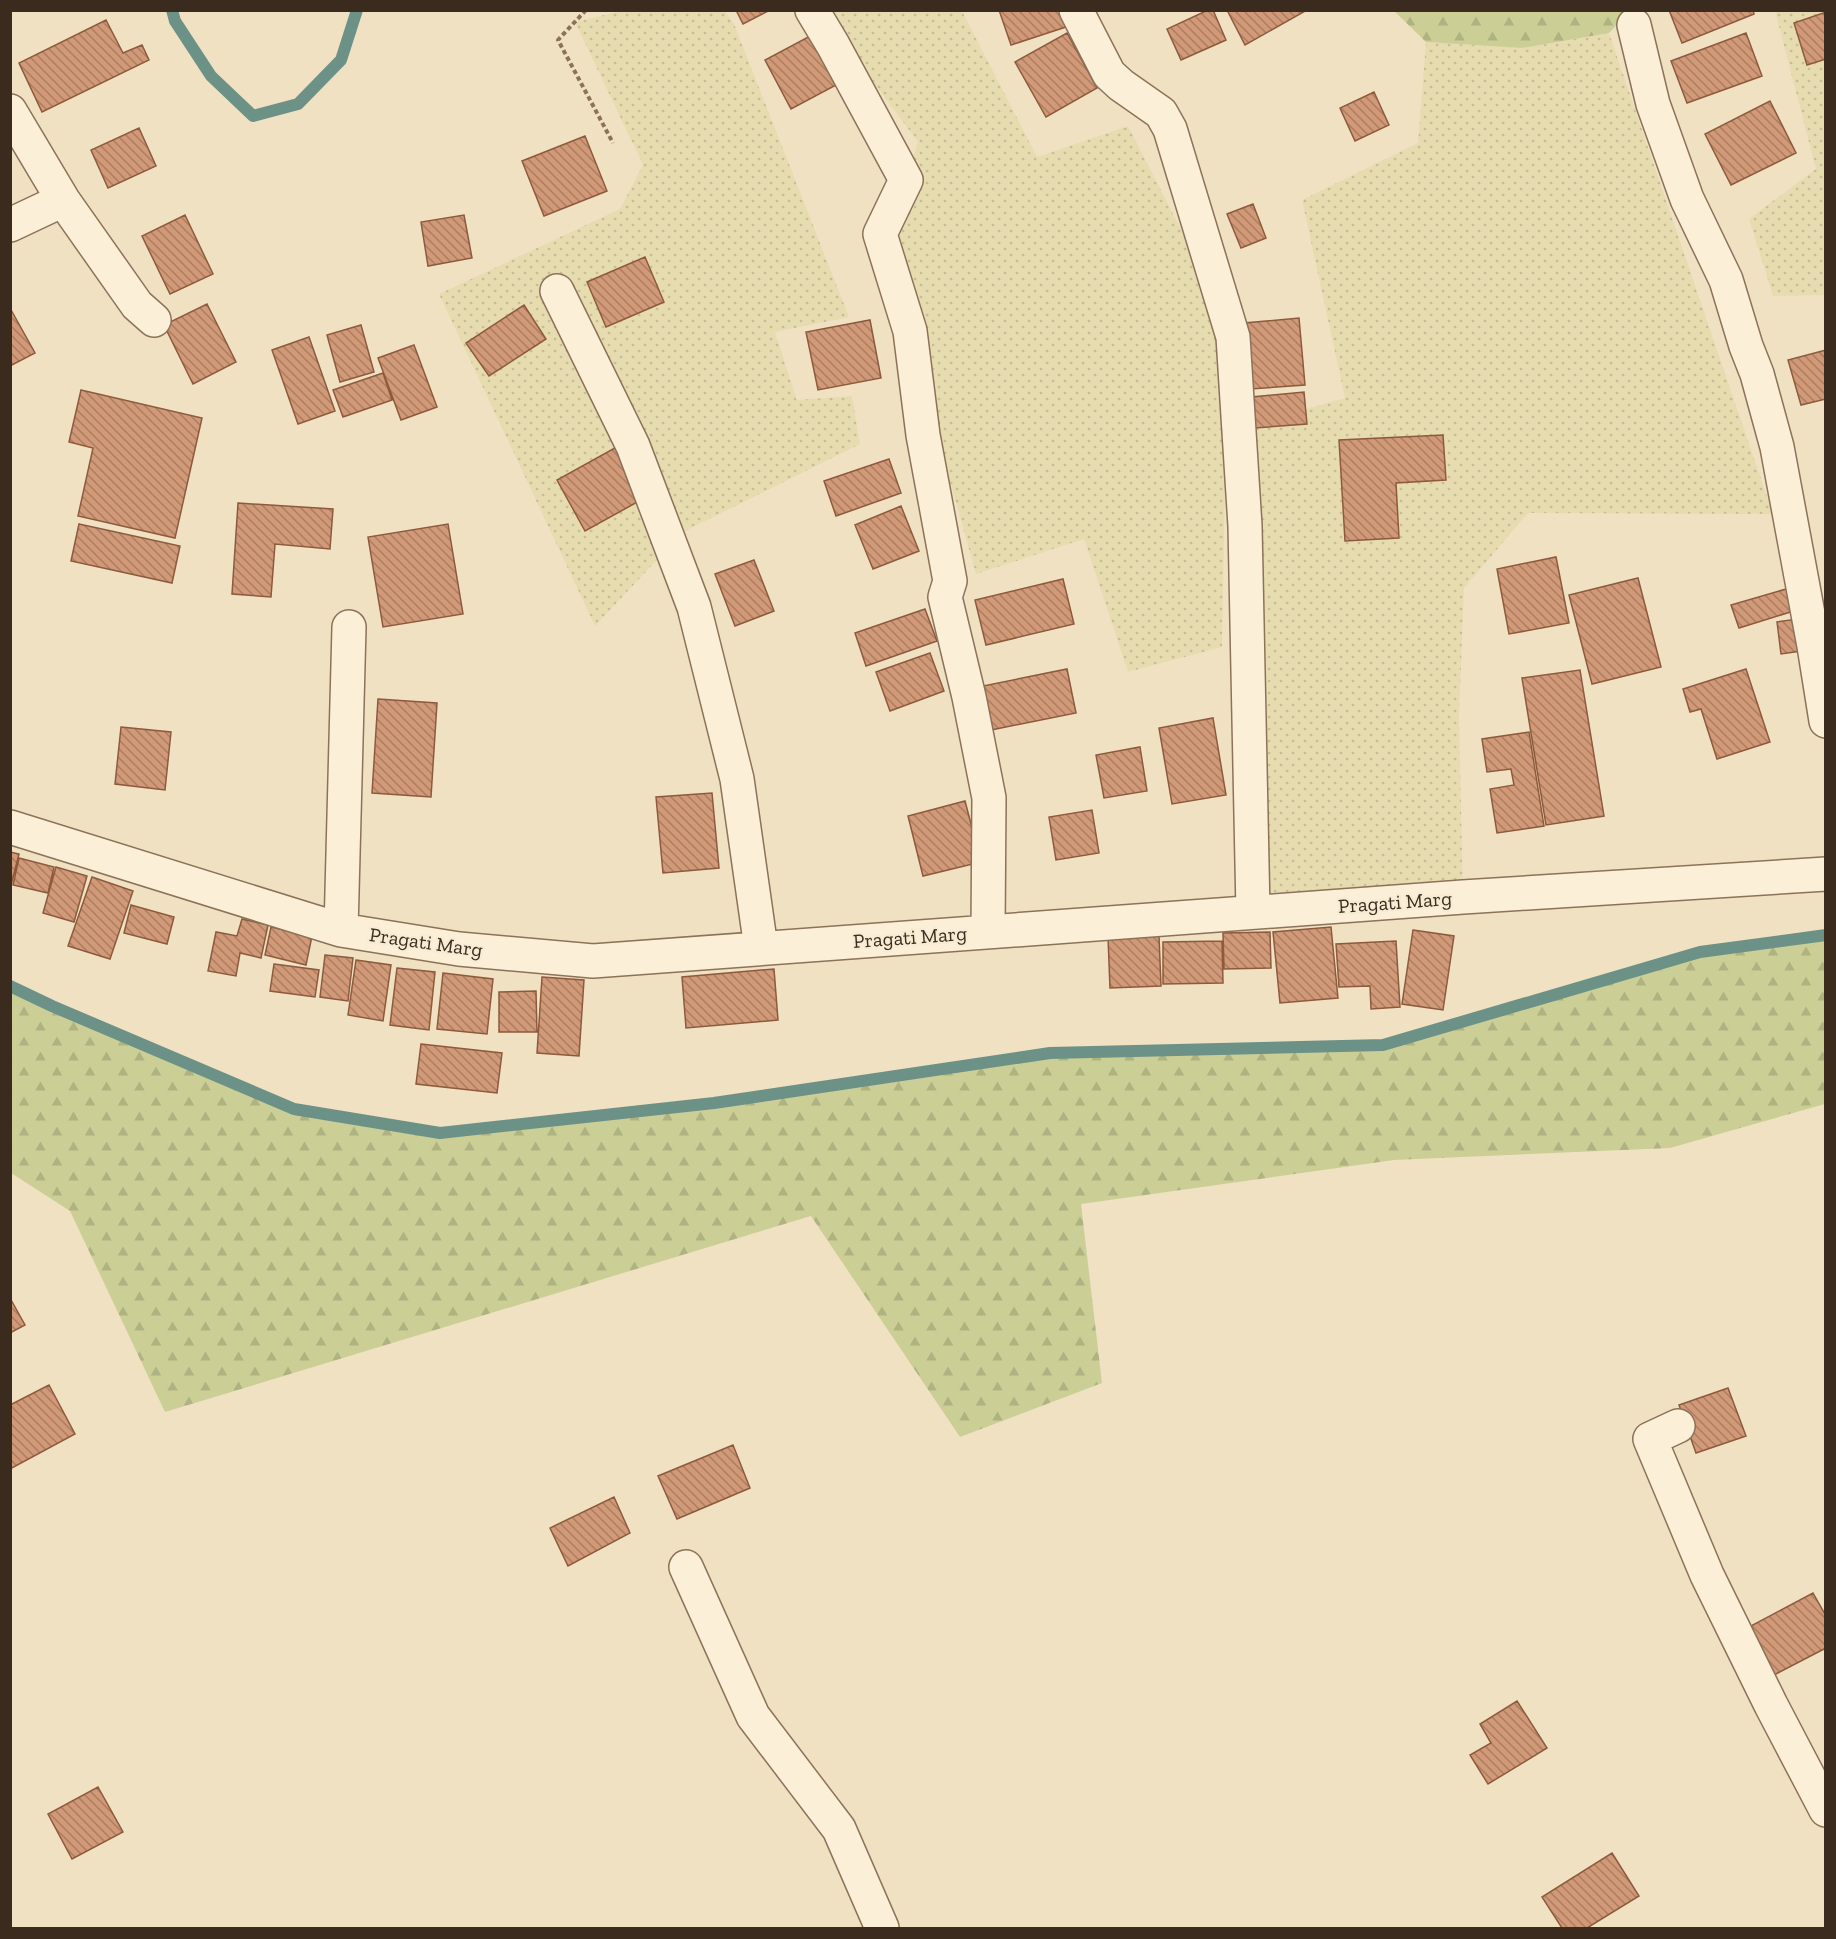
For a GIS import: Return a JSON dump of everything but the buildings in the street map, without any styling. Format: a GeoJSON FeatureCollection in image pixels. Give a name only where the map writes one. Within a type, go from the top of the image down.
{"type":"FeatureCollection","features":[{"type":"Feature","properties":{"kind":"street"},"geometry":{"type":"LineString","coordinates":[[812,10],[906,180],[880,234],[910,331],[923,435],[950,581],[945,597],[989,798],[988,931]]}},
{"type":"Feature","properties":{"kind":"street"},"geometry":{"type":"LineString","coordinates":[[1076,10],[1109,74],[1161,113],[1170,129],[1233,337],[1245,526],[1253,912]]}},
{"type":"Feature","properties":{"kind":"street"},"geometry":{"type":"LineString","coordinates":[[1634,25],[1653,104],[1687,199],[1726,280],[1757,375],[1777,447],[1826,721]]}},
{"type":"Feature","properties":{"kind":"street"},"geometry":{"type":"LineString","coordinates":[[10,111],[63,200],[137,305],[154,320]]}},
{"type":"Feature","properties":{"kind":"street"},"geometry":{"type":"LineString","coordinates":[[10,225],[63,200]]}},
{"type":"Feature","properties":{"kind":"street"},"geometry":{"type":"LineString","coordinates":[[557,291],[633,446],[694,607],[737,779],[761,948]]}},
{"type":"Feature","properties":{"kind":"street"},"geometry":{"type":"LineString","coordinates":[[341,930],[349,627]]}},
{"type":"Feature","properties":{"kind":"street","name":"Pragati Marg"},"geometry":{"type":"LineString","coordinates":[[10,827],[341,930],[459,948],[593,960],[1253,912],[1826,874]]}},
{"type":"Feature","properties":{"kind":"street"},"geometry":{"type":"LineString","coordinates":[[1678,1426],[1650,1439],[1707,1575],[1826,1810]]}},
{"type":"Feature","properties":{"kind":"street"},"geometry":{"type":"LineString","coordinates":[[686,1567],[753,1716],[839,1829],[882,1929]]}},
{"type":"Feature","properties":{"kind":"path"},"geometry":{"type":"LineString","coordinates":[[586,10],[558,40],[613,144]]}},
{"type":"Feature","properties":{"kind":"shaded area"},"geometry":{"type":"Polygon","coordinates":[[[621,11],[725,11],[734,24],[849,317],[775,332],[797,400],[852,396],[860,444],[683,532],[595,626],[439,294],[620,209],[643,165],[575,22],[621,11]]]}},
{"type":"Feature","properties":{"kind":"shaded area"},"geometry":{"type":"Polygon","coordinates":[[[820,11],[962,11],[1037,157],[1128,126],[1228,321],[1222,647],[1128,672],[1084,539],[976,574],[884,247],[918,142],[820,11]]]}},
{"type":"Feature","properties":{"kind":"shaded area"},"geometry":{"type":"Polygon","coordinates":[[[1775,11],[1825,11],[1825,295],[1773,296],[1749,219],[1816,169],[1775,11]]]}},
{"type":"Feature","properties":{"kind":"shaded area"},"geometry":{"type":"Polygon","coordinates":[[[1609,33],[1773,514],[1528,513],[1464,588],[1459,716],[1463,897],[1253,912],[1238,428],[1345,398],[1302,200],[1418,143],[1426,42],[1522,48],[1609,33]]]}},
{"type":"Feature","properties":{"kind":"green space"},"geometry":{"type":"Polygon","coordinates":[[[1394,11],[1630,11],[1609,33],[1522,48],[1426,42],[1394,11]]]}},
{"type":"Feature","properties":{"kind":"green space"},"geometry":{"type":"Polygon","coordinates":[[[1825,935],[1825,1104],[1670,1148],[1394,1160],[1081,1204],[1102,1383],[960,1437],[811,1216],[165,1412],[70,1211],[11,1173],[11,986],[52,1007],[294,1109],[440,1133],[714,1103],[1049,1053],[1383,1045],[1700,952],[1825,935]]]}},
{"type":"Feature","properties":{"kind":"waterway"},"geometry":{"type":"LineString","coordinates":[[172,10],[175,21],[211,76],[253,116],[298,104],[341,60],[357,10]]}},
{"type":"Feature","properties":{"kind":"waterway"},"geometry":{"type":"LineString","coordinates":[[10,986],[294,1109],[440,1133],[714,1103],[1050,1053],[1383,1045],[1700,952],[1826,935]]}}]}
